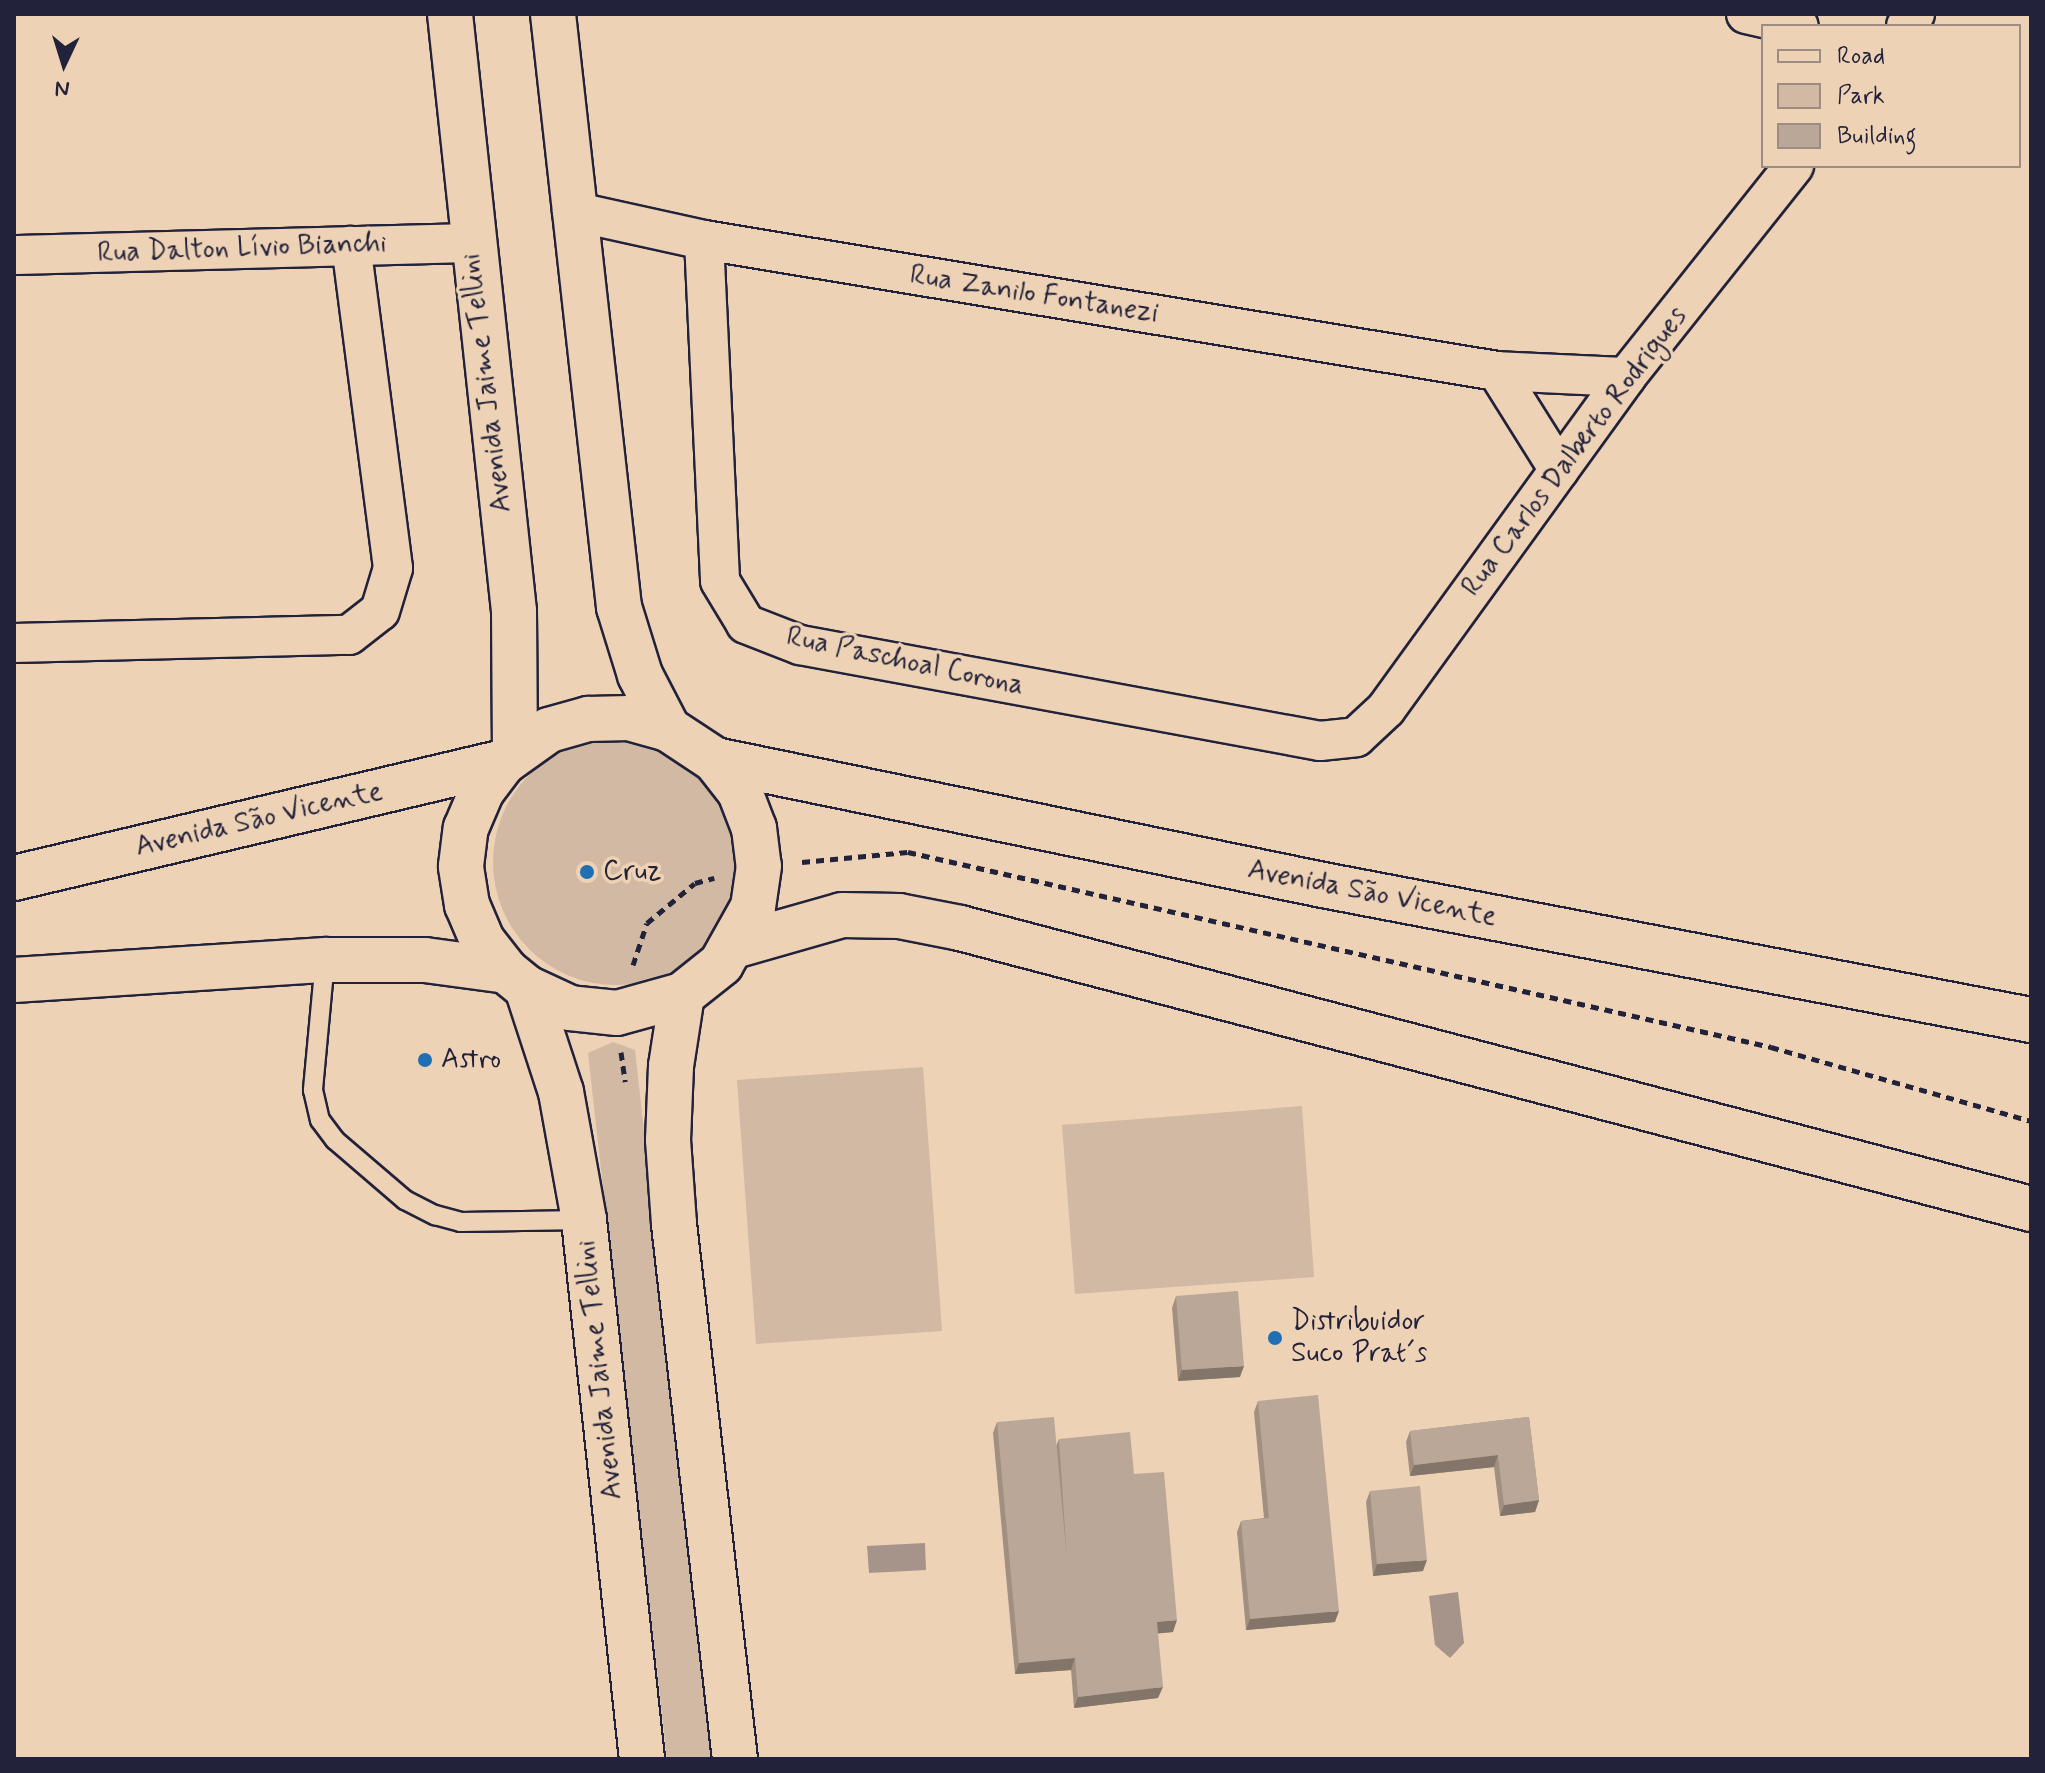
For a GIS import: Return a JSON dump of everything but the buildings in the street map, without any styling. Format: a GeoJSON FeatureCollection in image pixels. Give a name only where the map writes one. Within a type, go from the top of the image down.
{"type":"FeatureCollection","features":[{"type":"Feature","properties":{"kind":"main road","name":"Avenida Jaime Tellini"},"geometry":{"type":"LineString","coordinates":[[450,14],[470,243],[514,611],[509,757],[481,792],[466,828],[461,866],[472,917],[516,979],[561,1092],[584,1220],[642,1759]]}},
{"type":"Feature","properties":{"kind":"main road"},"geometry":{"type":"LineString","coordinates":[[553,14],[572,211],[619,607],[640,675],[668,729]]}},
{"type":"Feature","properties":{"kind":"main road"},"geometry":{"type":"LineString","coordinates":[[14,980],[325,960],[425,960],[516,979],[570,1008],[617,1013],[682,995],[721,964],[737,945],[753,907],[759,866],[754,828],[740,792],[715,760],[668,729],[629,718],[588,719],[549,730],[509,757]]}},
{"type":"Feature","properties":{"kind":"main road","name":"Avenida São Vicente"},"geometry":{"type":"LineString","coordinates":[[14,878],[509,757]]}},
{"type":"Feature","properties":{"kind":"main road","name":"Avenida São Vicente"},"geometry":{"type":"LineString","coordinates":[[715,760],[1323,885],[2031,1020]]}},
{"type":"Feature","properties":{"kind":"main road"},"geometry":{"type":"LineString","coordinates":[[737,945],[842,915],[899,916],[960,928],[2031,1209]]}},
{"type":"Feature","properties":{"kind":"main road"},"geometry":{"type":"LineString","coordinates":[[682,995],[671,1066],[673,1210],[735,1759]]}},
{"type":"Feature","properties":{"kind":"street"},"geometry":{"type":"LineString","coordinates":[[1754,20],[1784,24]]}},
{"type":"Feature","properties":{"kind":"street","name":"Rua Carlos Dalberto Rodrigues"},"geometry":{"type":"LineString","coordinates":[[1356,737],[1386,709],[1626,377],[1792,168]]}},
{"type":"Feature","properties":{"kind":"street","name":"Rua Zanilo Fontanezi"},"geometry":{"type":"LineString","coordinates":[[572,211],[704,240],[1497,371],[1626,377]]}},
{"type":"Feature","properties":{"kind":"street","name":"Rua Paschoal Corona"},"geometry":{"type":"LineString","coordinates":[[704,240],[720,581],[746,624],[800,645],[1320,741],[1356,737]]}},
{"type":"Feature","properties":{"kind":"street","name":"Rua Dalton Lívio Bianchi"},"geometry":{"type":"LineString","coordinates":[[14,255],[470,243]]}},
{"type":"Feature","properties":{"kind":"street"},"geometry":{"type":"LineString","coordinates":[[14,643],[349,635],[380,611],[393,568],[351,246]]}},
{"type":"Feature","properties":{"kind":"street"},"geometry":{"type":"LineString","coordinates":[[1497,371],[1559,470]]}},
{"type":"Feature","properties":{"kind":"lane"},"geometry":{"type":"LineString","coordinates":[[325,960],[313,1090],[320,1120],[335,1140],[405,1200],[435,1215],[461,1222],[584,1220]]}},
{"type":"Feature","properties":{"kind":"path"},"geometry":{"type":"LineString","coordinates":[[617,1013],[647,923],[695,883],[759,866],[908,852],[1771,1047],[2031,1121]]}},
{"type":"Feature","properties":{"kind":"green space"},"geometry":{"type":"Polygon","coordinates":[[[616,739],[640,741],[663,748],[685,759],[703,775],[719,793],[730,815],[737,838],[737,886],[730,909],[719,931],[703,949],[685,965],[663,976],[640,983],[616,985],[592,983],[569,976],[547,965],[529,949],[513,931],[502,909],[495,886],[493,862],[495,838],[502,815],[513,793],[529,775],[547,759],[569,748],[592,741],[616,739]]]}},
{"type":"Feature","properties":{"kind":"green space"},"geometry":{"type":"Polygon","coordinates":[[[613,1042],[635,1050],[713,1759],[667,1759],[588,1053],[613,1042]]]}},
{"type":"Feature","properties":{"kind":"green space"},"geometry":{"type":"Polygon","coordinates":[[[923,1067],[942,1331],[756,1344],[737,1080],[923,1067]]]}},
{"type":"Feature","properties":{"kind":"green space"},"geometry":{"type":"Polygon","coordinates":[[[1302,1106],[1314,1277],[1075,1294],[1062,1125],[1302,1106]]]}},
{"type":"Feature","properties":{"kind":"shaded area"},"geometry":{"type":"Polygon","coordinates":[[[925,1543],[926,1570],[869,1573],[867,1546],[925,1543]]]}},
{"type":"Feature","properties":{"kind":"shaded area"},"geometry":{"type":"Polygon","coordinates":[[[1458,1592],[1464,1643],[1450,1658],[1435,1645],[1429,1596],[1458,1592]]]}},
{"type":"Feature","properties":{"kind":"place","name":"Cruz"},"geometry":{"type":"Point","coordinates":[587,872]}},
{"type":"Feature","properties":{"kind":"place","name":"Astro"},"geometry":{"type":"Point","coordinates":[425,1060]}},
{"type":"Feature","properties":{"kind":"place","name":"Distribuidor Suco Prat´s"},"geometry":{"type":"Point","coordinates":[1275,1338]}}]}
